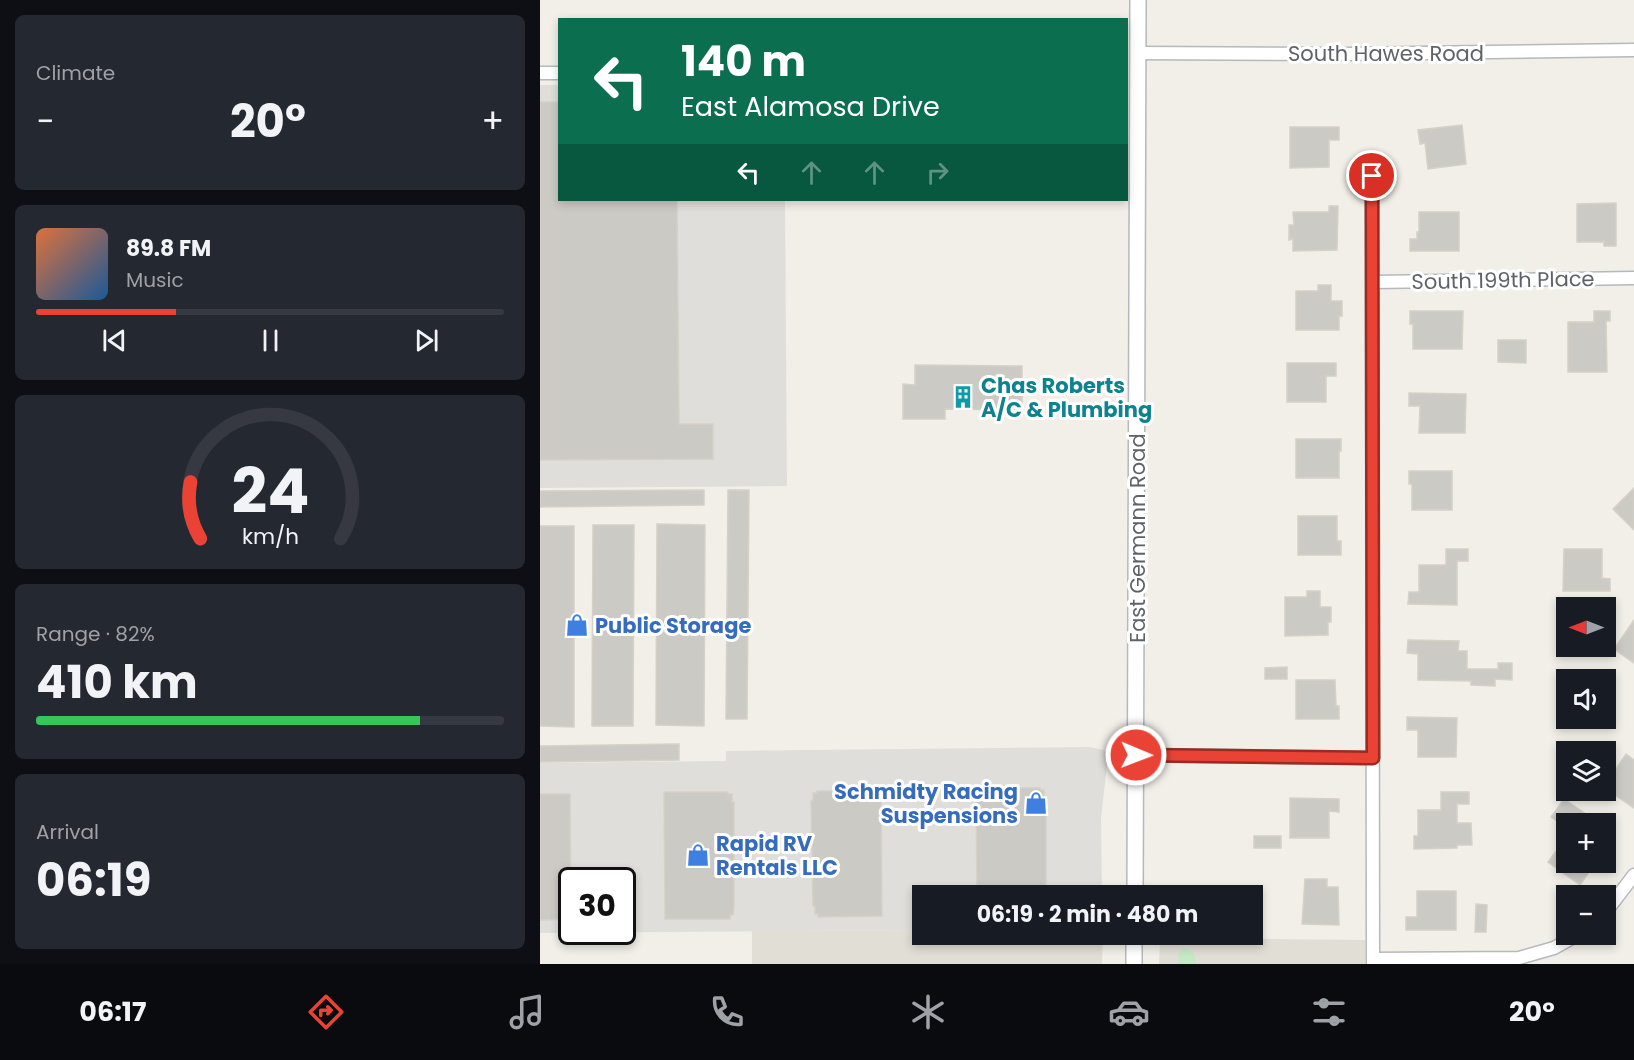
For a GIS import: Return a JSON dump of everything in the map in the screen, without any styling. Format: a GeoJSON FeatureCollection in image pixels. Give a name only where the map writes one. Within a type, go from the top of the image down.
{"type":"FeatureCollection","features":[{"type":"Feature","properties":{"kind":"street","name":"East Germann Road"},"geometry":{"type":"LineString","coordinates":[[1135,885],[1138,0]]}},
{"type":"Feature","properties":{"kind":"street","name":"South Hawes Road"},"geometry":{"type":"LineString","coordinates":[[1138,53],[1347,54],[1634,50]]}},
{"type":"Feature","properties":{"kind":"street"},"geometry":{"type":"LineString","coordinates":[[540,73],[558,73]]}},
{"type":"Feature","properties":{"kind":"street"},"geometry":{"type":"LineString","coordinates":[[1372,176],[1373,962],[1519,958],[1560,945]]}},
{"type":"Feature","properties":{"kind":"street","name":"South 199th Place"},"geometry":{"type":"LineString","coordinates":[[1373,282],[1634,278]]}},
{"type":"Feature","properties":{"kind":"street"},"geometry":{"type":"LineString","coordinates":[[1136,755],[1373,758]]}},
{"type":"Feature","properties":{"kind":"street"},"geometry":{"type":"LineString","coordinates":[[1616,899],[1634,875]]}},
{"type":"Feature","properties":{"kind":"street"},"geometry":{"type":"LineString","coordinates":[[1134,945],[1134,964]]}},
{"type":"Feature","properties":{"kind":"shaded area"},"geometry":{"type":"Polygon","coordinates":[[[540,85],[558,85],[558,201],[785,201],[787,486],[540,488],[540,85]]]}},
{"type":"Feature","properties":{"kind":"shaded area"},"geometry":{"type":"Polygon","coordinates":[[[1089,747],[1104,750],[1108,757],[1101,818],[1102,885],[912,885],[912,930],[636,932],[636,867],[558,867],[558,933],[540,933],[540,763],[726,761],[726,751],[1089,747]]]}},
{"type":"Feature","properties":{"kind":"shaded area"},"geometry":{"type":"Polygon","coordinates":[[[912,930],[912,945],[1103,945],[1102,964],[752,964],[752,931],[912,930]]]}},
{"type":"Feature","properties":{"kind":"shaded area"},"geometry":{"type":"Polygon","coordinates":[[[1263,939],[1365,940],[1365,964],[1159,964],[1160,945],[1263,945],[1263,939]]]}},
{"type":"Feature","properties":{"kind":"green space"},"geometry":{"type":"Polygon","coordinates":[[[1183,948],[1193,953],[1196,964],[1179,964],[1178,954],[1183,948]]]}},
{"type":"Feature","properties":{"kind":"building"},"geometry":{"type":"Polygon","coordinates":[[[540,102],[558,102],[558,201],[677,201],[679,424],[713,424],[713,459],[540,460],[540,102]]]}},
{"type":"Feature","properties":{"kind":"building"},"geometry":{"type":"Polygon","coordinates":[[[1462,125],[1466,164],[1428,169],[1425,143],[1420,144],[1418,130],[1462,125]]]}},
{"type":"Feature","properties":{"kind":"building"},"geometry":{"type":"Polygon","coordinates":[[[1290,127],[1339,127],[1339,140],[1329,140],[1329,167],[1290,168],[1290,127]]]}},
{"type":"Feature","properties":{"kind":"building"},"geometry":{"type":"Polygon","coordinates":[[[1616,203],[1616,246],[1604,246],[1604,242],[1577,242],[1577,204],[1616,203]]]}},
{"type":"Feature","properties":{"kind":"building"},"geometry":{"type":"Polygon","coordinates":[[[1329,206],[1338,206],[1337,250],[1293,251],[1293,239],[1289,240],[1289,225],[1294,225],[1293,212],[1329,212],[1329,206]]]}},
{"type":"Feature","properties":{"kind":"building"},"geometry":{"type":"Polygon","coordinates":[[[1419,212],[1459,212],[1459,251],[1410,251],[1410,239],[1417,239],[1417,232],[1419,232],[1419,212]]]}},
{"type":"Feature","properties":{"kind":"building"},"geometry":{"type":"Polygon","coordinates":[[[1318,285],[1331,285],[1331,301],[1342,301],[1339,330],[1296,330],[1296,291],[1318,291],[1318,285]]]}},
{"type":"Feature","properties":{"kind":"building"},"geometry":{"type":"Polygon","coordinates":[[[1410,311],[1463,311],[1462,349],[1413,349],[1413,324],[1410,324],[1410,311]]]}},
{"type":"Feature","properties":{"kind":"building"},"geometry":{"type":"Polygon","coordinates":[[[1594,311],[1610,311],[1610,321],[1606,321],[1607,372],[1568,372],[1568,322],[1594,322],[1594,311]]]}},
{"type":"Feature","properties":{"kind":"building"},"geometry":{"type":"Polygon","coordinates":[[[1498,340],[1526,340],[1526,363],[1498,362],[1498,340]]]}},
{"type":"Feature","properties":{"kind":"building"},"geometry":{"type":"Polygon","coordinates":[[[1287,363],[1336,363],[1336,376],[1326,376],[1326,402],[1287,402],[1287,363]]]}},
{"type":"Feature","properties":{"kind":"building","name":"Chas Roberts A/C & Plumbing"},"geometry":{"type":"Polygon","coordinates":[[[915,365],[1022,366],[1022,410],[945,409],[945,419],[903,419],[903,384],[915,385],[915,365]]]}},
{"type":"Feature","properties":{"kind":"building"},"geometry":{"type":"Polygon","coordinates":[[[1409,393],[1466,394],[1465,433],[1419,433],[1420,406],[1409,406],[1409,393]]]}},
{"type":"Feature","properties":{"kind":"building"},"geometry":{"type":"Polygon","coordinates":[[[1296,439],[1341,439],[1339,478],[1296,478],[1296,439]]]}},
{"type":"Feature","properties":{"kind":"building"},"geometry":{"type":"Polygon","coordinates":[[[1409,471],[1452,471],[1452,510],[1412,510],[1412,484],[1409,484],[1409,471]]]}},
{"type":"Feature","properties":{"kind":"building"},"geometry":{"type":"Polygon","coordinates":[[[1634,488],[1634,530],[1613,509],[1634,488]]]}},
{"type":"Feature","properties":{"kind":"building"},"geometry":{"type":"Polygon","coordinates":[[[704,490],[704,505],[540,507],[540,491],[704,490]]]}},
{"type":"Feature","properties":{"kind":"building"},"geometry":{"type":"Polygon","coordinates":[[[728,490],[749,490],[747,719],[726,719],[728,490]]]}},
{"type":"Feature","properties":{"kind":"building"},"geometry":{"type":"Polygon","coordinates":[[[1298,516],[1337,516],[1337,541],[1341,541],[1341,555],[1298,555],[1298,516]]]}},
{"type":"Feature","properties":{"kind":"building"},"geometry":{"type":"Polygon","coordinates":[[[657,524],[705,525],[704,726],[656,725],[657,524]]]}},
{"type":"Feature","properties":{"kind":"building"},"geometry":{"type":"Polygon","coordinates":[[[593,525],[634,525],[633,726],[592,726],[593,525]]]}},
{"type":"Feature","properties":{"kind":"building"},"geometry":{"type":"Polygon","coordinates":[[[540,526],[574,526],[574,727],[540,726],[540,526]]]}},
{"type":"Feature","properties":{"kind":"building"},"geometry":{"type":"Polygon","coordinates":[[[1446,549],[1468,549],[1468,561],[1457,561],[1457,605],[1408,604],[1409,592],[1419,592],[1419,565],[1446,565],[1446,549]]]}},
{"type":"Feature","properties":{"kind":"building"},"geometry":{"type":"Polygon","coordinates":[[[1564,549],[1602,549],[1602,578],[1610,579],[1610,591],[1563,591],[1564,549]]]}},
{"type":"Feature","properties":{"kind":"building"},"geometry":{"type":"Polygon","coordinates":[[[1307,591],[1320,591],[1320,607],[1331,607],[1328,635],[1285,636],[1285,597],[1307,597],[1307,591]]]}},
{"type":"Feature","properties":{"kind":"building"},"geometry":{"type":"Polygon","coordinates":[[[1634,620],[1634,663],[1616,650],[1616,646],[1634,620]]]}},
{"type":"Feature","properties":{"kind":"building"},"geometry":{"type":"Polygon","coordinates":[[[1408,640],[1459,641],[1458,651],[1467,651],[1467,669],[1498,669],[1498,663],[1512,663],[1512,680],[1495,679],[1495,686],[1471,685],[1471,681],[1418,680],[1418,654],[1407,653],[1408,640]]]}},
{"type":"Feature","properties":{"kind":"building"},"geometry":{"type":"Polygon","coordinates":[[[1287,667],[1287,679],[1265,679],[1265,668],[1287,667]]]}},
{"type":"Feature","properties":{"kind":"building"},"geometry":{"type":"Polygon","coordinates":[[[1296,680],[1335,680],[1339,719],[1296,719],[1296,680]]]}},
{"type":"Feature","properties":{"kind":"building"},"geometry":{"type":"Polygon","coordinates":[[[1407,717],[1457,718],[1456,757],[1418,757],[1418,730],[1407,730],[1407,717]]]}},
{"type":"Feature","properties":{"kind":"building"},"geometry":{"type":"Polygon","coordinates":[[[679,744],[679,760],[540,762],[540,746],[679,744]]]}},
{"type":"Feature","properties":{"kind":"building"},"geometry":{"type":"Polygon","coordinates":[[[1626,754],[1634,760],[1634,808],[1616,796],[1616,769],[1626,754]]]}},
{"type":"Feature","properties":{"kind":"building"},"geometry":{"type":"Polygon","coordinates":[[[976,788],[1040,788],[1044,790],[1044,799],[1046,799],[1046,885],[977,885],[976,788]]]}},
{"type":"Feature","properties":{"kind":"building"},"geometry":{"type":"Polygon","coordinates":[[[817,791],[881,791],[882,916],[818,917],[818,914],[815,914],[811,801],[813,801],[813,793],[817,791]]]}},
{"type":"Feature","properties":{"kind":"building","name":"Rapid RV Rentals LLC"},"geometry":{"type":"Polygon","coordinates":[[[664,792],[728,792],[732,794],[732,802],[734,802],[734,907],[730,919],[665,919],[664,792]]]}},
{"type":"Feature","properties":{"kind":"building"},"geometry":{"type":"Polygon","coordinates":[[[1441,792],[1469,792],[1469,804],[1457,804],[1457,823],[1471,823],[1472,845],[1457,845],[1457,848],[1414,849],[1414,836],[1418,836],[1418,810],[1441,810],[1441,792]]]}},
{"type":"Feature","properties":{"kind":"building"},"geometry":{"type":"Polygon","coordinates":[[[540,794],[570,794],[571,867],[558,867],[558,919],[540,920],[540,794]]]}},
{"type":"Feature","properties":{"kind":"building"},"geometry":{"type":"Polygon","coordinates":[[[1290,798],[1339,799],[1339,812],[1329,811],[1329,838],[1290,838],[1290,798]]]}},
{"type":"Feature","properties":{"kind":"building"},"geometry":{"type":"Polygon","coordinates":[[[1563,801],[1567,801],[1585,813],[1556,813],[1556,820],[1551,817],[1563,801]]]}},
{"type":"Feature","properties":{"kind":"building"},"geometry":{"type":"Polygon","coordinates":[[[1254,836],[1281,836],[1281,848],[1254,848],[1254,836]]]}},
{"type":"Feature","properties":{"kind":"building"},"geometry":{"type":"Polygon","coordinates":[[[1556,851],[1556,868],[1548,862],[1556,851]]]}},
{"type":"Feature","properties":{"kind":"building"},"geometry":{"type":"Polygon","coordinates":[[[1563,873],[1588,873],[1580,885],[1563,873]]]}},
{"type":"Feature","properties":{"kind":"building"},"geometry":{"type":"Polygon","coordinates":[[[1305,879],[1327,879],[1327,887],[1338,887],[1339,925],[1302,924],[1305,879]]]}},
{"type":"Feature","properties":{"kind":"building"},"geometry":{"type":"Polygon","coordinates":[[[1417,891],[1456,891],[1456,930],[1406,930],[1406,917],[1417,917],[1417,891]]]}},
{"type":"Feature","properties":{"kind":"building"},"geometry":{"type":"Polygon","coordinates":[[[1476,904],[1487,905],[1486,932],[1475,932],[1476,904]]]}},
{"type":"Feature","properties":{"kind":"place","name":"Chas Roberts A/C & Plumbing"},"geometry":{"type":"Point","coordinates":[963,397]}},
{"type":"Feature","properties":{"kind":"place","name":"Public Storage"},"geometry":{"type":"Point","coordinates":[577,625]}},
{"type":"Feature","properties":{"kind":"place","name":"Schmidty Racing Suspensions"},"geometry":{"type":"Point","coordinates":[1036,803]}},
{"type":"Feature","properties":{"kind":"place","name":"Rapid RV Rentals LLC"},"geometry":{"type":"Point","coordinates":[698,855]}},
{"type":"Feature","properties":{"kind":"route"},"geometry":{"type":"LineString","coordinates":[[1136,755],[1373,758],[1372,176]]}}]}
